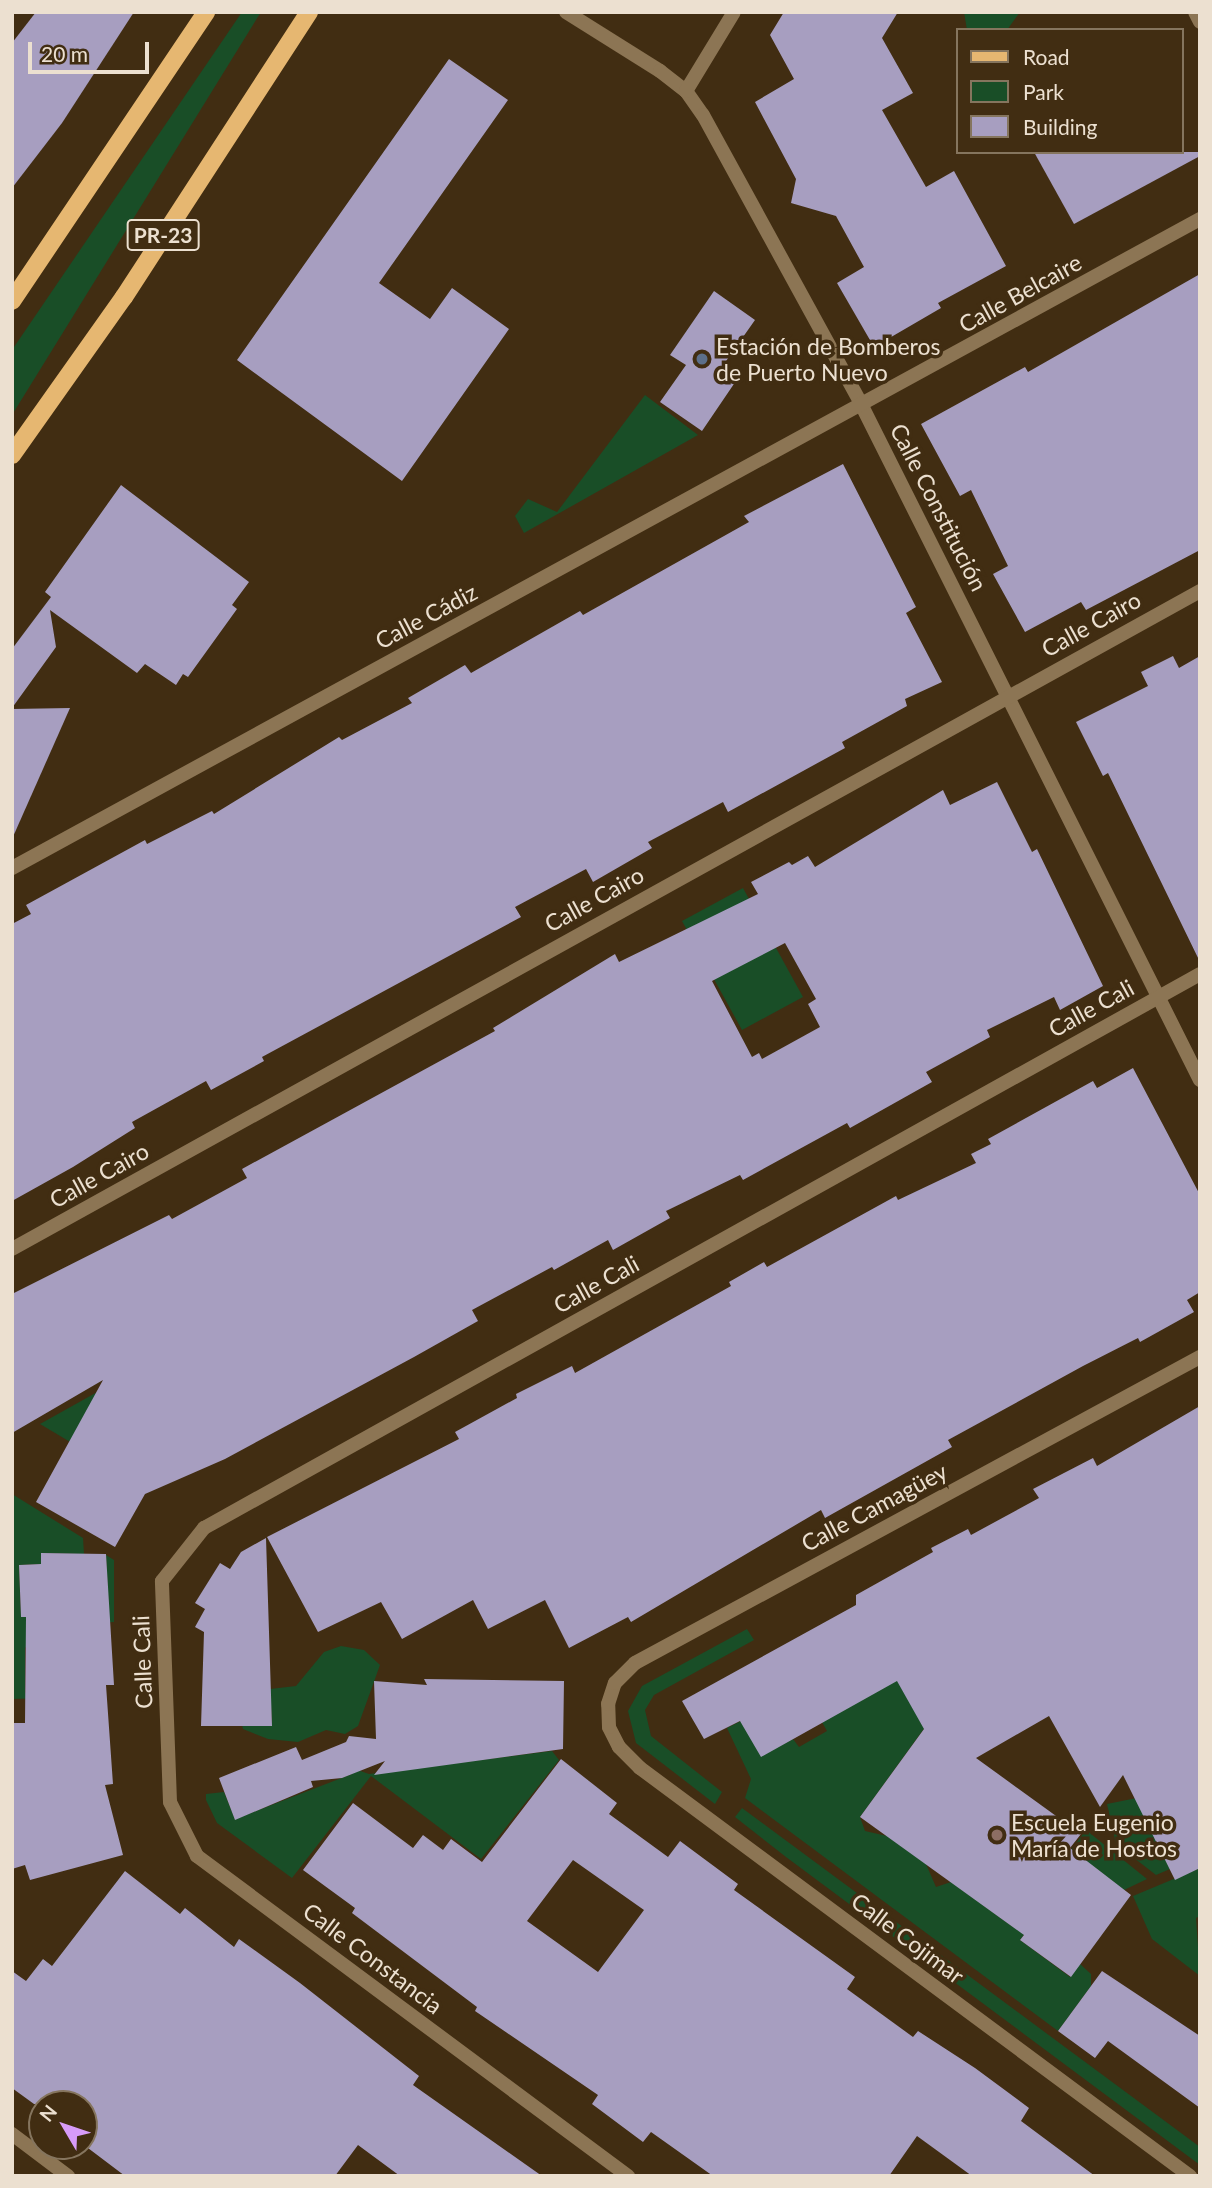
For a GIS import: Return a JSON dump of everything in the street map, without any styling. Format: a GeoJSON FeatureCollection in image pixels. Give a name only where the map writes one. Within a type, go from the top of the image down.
{"type":"FeatureCollection","features":[{"type":"Feature","properties":{"kind":"main road"},"geometry":{"type":"LineString","coordinates":[[12,301],[206,12]]}},
{"type":"Feature","properties":{"kind":"main road","name":"PR-23"},"geometry":{"type":"LineString","coordinates":[[12,455],[124,297],[309,12]]}},
{"type":"Feature","properties":{"kind":"street","name":"Calle Constitución"},"geometry":{"type":"LineString","coordinates":[[566,12],[686,91],[862,406],[1200,1080]]}},
{"type":"Feature","properties":{"kind":"street"},"geometry":{"type":"LineString","coordinates":[[686,91],[734,12]]}},
{"type":"Feature","properties":{"kind":"street"},"geometry":{"type":"LineString","coordinates":[[1195,12],[1200,22]]}},
{"type":"Feature","properties":{"kind":"street","name":"Calle Belcaire"},"geometry":{"type":"LineString","coordinates":[[862,406],[1200,219]]}},
{"type":"Feature","properties":{"kind":"street","name":"Calle Cádiz"},"geometry":{"type":"LineString","coordinates":[[12,868],[862,406]]}},
{"type":"Feature","properties":{"kind":"street","name":"Calle Cairo"},"geometry":{"type":"LineString","coordinates":[[12,1249],[1200,591]]}},
{"type":"Feature","properties":{"kind":"street","name":"Calle Cali"},"geometry":{"type":"LineString","coordinates":[[168,1730],[162,1581],[205,1528],[1200,974]]}},
{"type":"Feature","properties":{"kind":"street","name":"Calle Camagüey"},"geometry":{"type":"LineString","coordinates":[[609,1727],[608,1704],[615,1683],[635,1663],[1200,1357]]}},
{"type":"Feature","properties":{"kind":"street","name":"Calle Cojimar"},"geometry":{"type":"LineString","coordinates":[[609,1727],[619,1747],[640,1768],[1191,2176]]}},
{"type":"Feature","properties":{"kind":"street","name":"Calle Constancia"},"geometry":{"type":"LineString","coordinates":[[168,1730],[170,1802],[197,1856],[628,2176]]}},
{"type":"Feature","properties":{"kind":"street"},"geometry":{"type":"LineString","coordinates":[[12,2134],[68,2176]]}},
{"type":"Feature","properties":{"kind":"green space"},"geometry":{"type":"Polygon","coordinates":[[[242,12],[261,12],[12,415],[12,350],[242,12]]]}},
{"type":"Feature","properties":{"kind":"green space"},"geometry":{"type":"Polygon","coordinates":[[[964,12],[1020,12],[1008,28],[967,28],[964,12]]]}},
{"type":"Feature","properties":{"kind":"green space"},"geometry":{"type":"Polygon","coordinates":[[[645,395],[698,435],[524,533],[515,516],[528,499],[557,512],[645,395]]]}},
{"type":"Feature","properties":{"kind":"green space"},"geometry":{"type":"Polygon","coordinates":[[[743,888],[803,997],[742,1030],[682,921],[743,888]]]}},
{"type":"Feature","properties":{"kind":"green space"},"geometry":{"type":"Polygon","coordinates":[[[108,1386],[87,1452],[40,1424],[108,1386]]]}},
{"type":"Feature","properties":{"kind":"green space"},"geometry":{"type":"Polygon","coordinates":[[[12,1494],[83,1538],[84,1554],[41,1553],[41,1564],[19,1565],[21,1617],[109,1613],[106,1555],[114,1560],[114,1622],[44,1625],[25,1648],[25,1693],[82,1697],[12,1699],[12,1494]]]}},
{"type":"Feature","properties":{"kind":"green space"},"geometry":{"type":"Polygon","coordinates":[[[857,1607],[928,1723],[860,1817],[865,1831],[887,1836],[926,1864],[936,1887],[951,1882],[1013,1927],[1086,1830],[1147,1879],[1124,1890],[1081,1857],[1020,1940],[1070,1977],[1080,1964],[1091,1974],[1091,1986],[1058,2031],[745,1798],[751,1779],[727,1728],[741,1721],[761,1756],[793,1739],[799,1747],[827,1731],[792,1669],[857,1607]]]}},
{"type":"Feature","properties":{"kind":"green space"},"geometry":{"type":"Polygon","coordinates":[[[747,1629],[754,1640],[654,1695],[645,1710],[651,1736],[722,1792],[715,1804],[636,1743],[628,1711],[642,1686],[747,1629]]]}},
{"type":"Feature","properties":{"kind":"green space"},"geometry":{"type":"Polygon","coordinates":[[[341,1646],[364,1650],[380,1665],[358,1726],[345,1734],[326,1730],[298,1742],[268,1739],[243,1729],[242,1725],[272,1723],[270,1689],[296,1686],[324,1652],[341,1646]]]}},
{"type":"Feature","properties":{"kind":"green space"},"geometry":{"type":"Polygon","coordinates":[[[552,1751],[559,1760],[481,1859],[371,1776],[292,1878],[217,1823],[206,1800],[206,1794],[224,1792],[235,1819],[352,1774],[349,1767],[369,1774],[552,1751]]]}},
{"type":"Feature","properties":{"kind":"green space"},"geometry":{"type":"Polygon","coordinates":[[[1176,1790],[1170,1869],[1156,1875],[1116,1844],[1107,1804],[1176,1790]]]}},
{"type":"Feature","properties":{"kind":"green space"},"geometry":{"type":"Polygon","coordinates":[[[742,1808],[1200,2147],[1200,2165],[786,1857],[735,1817],[742,1808]]]}},
{"type":"Feature","properties":{"kind":"green space"},"geometry":{"type":"Polygon","coordinates":[[[1200,1868],[1200,1916],[1196,1918],[1200,1976],[1152,1939],[1133,1896],[1200,1868]]]}},
{"type":"Feature","properties":{"kind":"building"},"geometry":{"type":"Polygon","coordinates":[[[36,12],[134,12],[62,123],[12,188],[12,43],[36,12]]]}},
{"type":"Feature","properties":{"kind":"building"},"geometry":{"type":"Polygon","coordinates":[[[784,12],[898,12],[882,38],[913,93],[882,110],[926,187],[954,171],[1006,266],[938,303],[941,308],[874,347],[837,283],[864,267],[836,216],[791,203],[796,179],[755,102],[794,79],[770,35],[784,12]]]}},
{"type":"Feature","properties":{"kind":"building"},"geometry":{"type":"Polygon","coordinates":[[[449,59],[508,100],[379,283],[430,319],[452,288],[509,329],[402,481],[237,360],[449,59]]]}},
{"type":"Feature","properties":{"kind":"building"},"geometry":{"type":"Polygon","coordinates":[[[1200,152],[1200,156],[1074,224],[1035,154],[1200,152]]]}},
{"type":"Feature","properties":{"kind":"building"},"geometry":{"type":"Polygon","coordinates":[[[1200,274],[1200,550],[1086,610],[1081,602],[1025,632],[993,574],[1008,566],[971,490],[960,496],[921,424],[1025,367],[1028,372],[1200,274]]]}},
{"type":"Feature","properties":{"kind":"building","name":"Estación de Bomberos de Puerto Nuevo"},"geometry":{"type":"Polygon","coordinates":[[[714,291],[755,320],[724,364],[740,375],[702,431],[660,402],[686,365],[670,355],[714,291]]]}},
{"type":"Feature","properties":{"kind":"building"},"geometry":{"type":"Polygon","coordinates":[[[843,464],[916,607],[906,613],[942,682],[905,699],[907,706],[842,742],[845,748],[728,812],[723,802],[648,842],[652,848],[593,882],[586,869],[515,907],[521,917],[262,1057],[264,1061],[211,1090],[206,1081],[132,1122],[135,1128],[12,1201],[12,924],[31,914],[26,905],[145,840],[147,844],[212,811],[214,814],[339,737],[342,740],[412,703],[408,698],[465,665],[471,673],[580,611],[583,615],[749,522],[744,516],[843,464]]]}},
{"type":"Feature","properties":{"kind":"building"},"geometry":{"type":"Polygon","coordinates":[[[121,485],[249,582],[232,605],[237,609],[188,677],[183,674],[176,685],[145,664],[137,673],[50,610],[56,647],[12,708],[12,649],[51,597],[45,592],[121,485]]]}},
{"type":"Feature","properties":{"kind":"building"},"geometry":{"type":"Polygon","coordinates":[[[1173,656],[1179,668],[1200,656],[1200,962],[1108,773],[1103,776],[1076,722],[1148,686],[1141,672],[1173,656]]]}},
{"type":"Feature","properties":{"kind":"building"},"geometry":{"type":"Polygon","coordinates":[[[70,708],[12,839],[12,709],[70,708]]]}},
{"type":"Feature","properties":{"kind":"building"},"geometry":{"type":"Polygon","coordinates":[[[997,782],[1032,852],[1037,849],[1103,986],[1060,1010],[1054,997],[987,1030],[990,1037],[926,1072],[932,1082],[850,1128],[847,1123],[743,1180],[740,1175],[666,1211],[670,1218],[613,1250],[608,1240],[554,1270],[552,1267],[472,1310],[478,1321],[414,1357],[225,1459],[145,1494],[115,1547],[36,1502],[103,1380],[12,1433],[12,1294],[169,1215],[172,1219],[247,1178],[242,1169],[495,1031],[493,1028],[615,954],[619,962],[758,894],[751,882],[789,862],[792,865],[808,856],[815,867],[943,790],[950,805],[997,782]],[[785,943],[712,981],[752,1057],[759,1053],[762,1059],[820,1027],[808,1004],[816,999],[785,943]]]}},
{"type":"Feature","properties":{"kind":"building"},"geometry":{"type":"Polygon","coordinates":[[[1133,1068],[1200,1195],[1200,1292],[1187,1300],[1194,1312],[1140,1342],[1138,1338],[1083,1366],[948,1440],[952,1447],[825,1518],[821,1510],[631,1622],[628,1617],[569,1648],[545,1600],[488,1629],[473,1600],[402,1639],[381,1602],[318,1632],[267,1537],[459,1439],[455,1432],[517,1398],[516,1394],[572,1366],[575,1373],[731,1286],[729,1282],[764,1262],[767,1267],[896,1196],[898,1200],[976,1163],[971,1154],[991,1144],[988,1139],[1093,1081],[1097,1088],[1133,1068]]]}},
{"type":"Feature","properties":{"kind":"building"},"geometry":{"type":"Polygon","coordinates":[[[1200,1406],[1200,1868],[1175,1880],[1123,1775],[1100,1807],[1049,1716],[976,1758],[1081,1834],[1070,1848],[1131,1895],[1071,1977],[1020,1940],[1024,1935],[860,1817],[924,1729],[897,1681],[761,1757],[740,1721],[704,1739],[682,1701],[856,1605],[856,1595],[933,1552],[931,1548],[968,1529],[971,1535],[1039,1498],[1033,1489],[1093,1458],[1097,1466],[1200,1406]]]}},
{"type":"Feature","properties":{"kind":"building"},"geometry":{"type":"Polygon","coordinates":[[[266,1538],[272,1726],[201,1726],[204,1632],[195,1627],[205,1609],[195,1603],[220,1563],[230,1569],[241,1552],[266,1538]]]}},
{"type":"Feature","properties":{"kind":"building"},"geometry":{"type":"Polygon","coordinates":[[[41,1553],[106,1554],[114,1685],[106,1685],[113,1784],[105,1785],[123,1855],[30,1880],[25,1865],[12,1869],[12,1723],[25,1723],[26,1617],[21,1617],[19,1565],[41,1564],[41,1553]]]}},
{"type":"Feature","properties":{"kind":"building"},"geometry":{"type":"Polygon","coordinates":[[[424,1679],[564,1681],[563,1749],[374,1775],[385,1761],[342,1778],[311,1781],[313,1787],[235,1820],[219,1778],[296,1747],[302,1760],[346,1742],[349,1736],[376,1739],[374,1681],[427,1685],[424,1679]]]}},
{"type":"Feature","properties":{"kind":"building"},"geometry":{"type":"Polygon","coordinates":[[[561,1759],[617,1803],[609,1814],[668,1857],[680,1841],[738,1884],[734,1890],[855,1977],[847,1989],[913,2037],[918,2031],[1029,2108],[1021,2121],[1095,2176],[972,2176],[917,2136],[889,2176],[713,2176],[651,2132],[643,2142],[592,2104],[598,2095],[475,2011],[477,2007],[352,1913],[355,1908],[303,1870],[353,1803],[413,1848],[423,1835],[443,1850],[451,1839],[482,1862],[561,1759]],[[573,1860],[527,1921],[598,1972],[644,1910],[573,1860]]]}},
{"type":"Feature","properties":{"kind":"building"},"geometry":{"type":"Polygon","coordinates":[[[125,1871],[180,1914],[185,1908],[234,1947],[239,1939],[300,1983],[419,2076],[413,2085],[542,2176],[400,2176],[358,2145],[335,2176],[125,2176],[98,2156],[98,2090],[28,2090],[28,2100],[12,2088],[12,1971],[26,1981],[43,1959],[52,1966],[125,1871]]]}},
{"type":"Feature","properties":{"kind":"building"},"geometry":{"type":"Polygon","coordinates":[[[1102,1971],[1200,2036],[1200,2108],[1108,2041],[1095,2058],[1058,2031],[1102,1971]]]}},
{"type":"Feature","properties":{"kind":"place","name":"Estación de Bomberos de Puerto Nuevo"},"geometry":{"type":"Point","coordinates":[702,359]}},
{"type":"Feature","properties":{"kind":"place","name":"Escuela Eugenio María de Hostos"},"geometry":{"type":"Point","coordinates":[997,1835]}}]}
